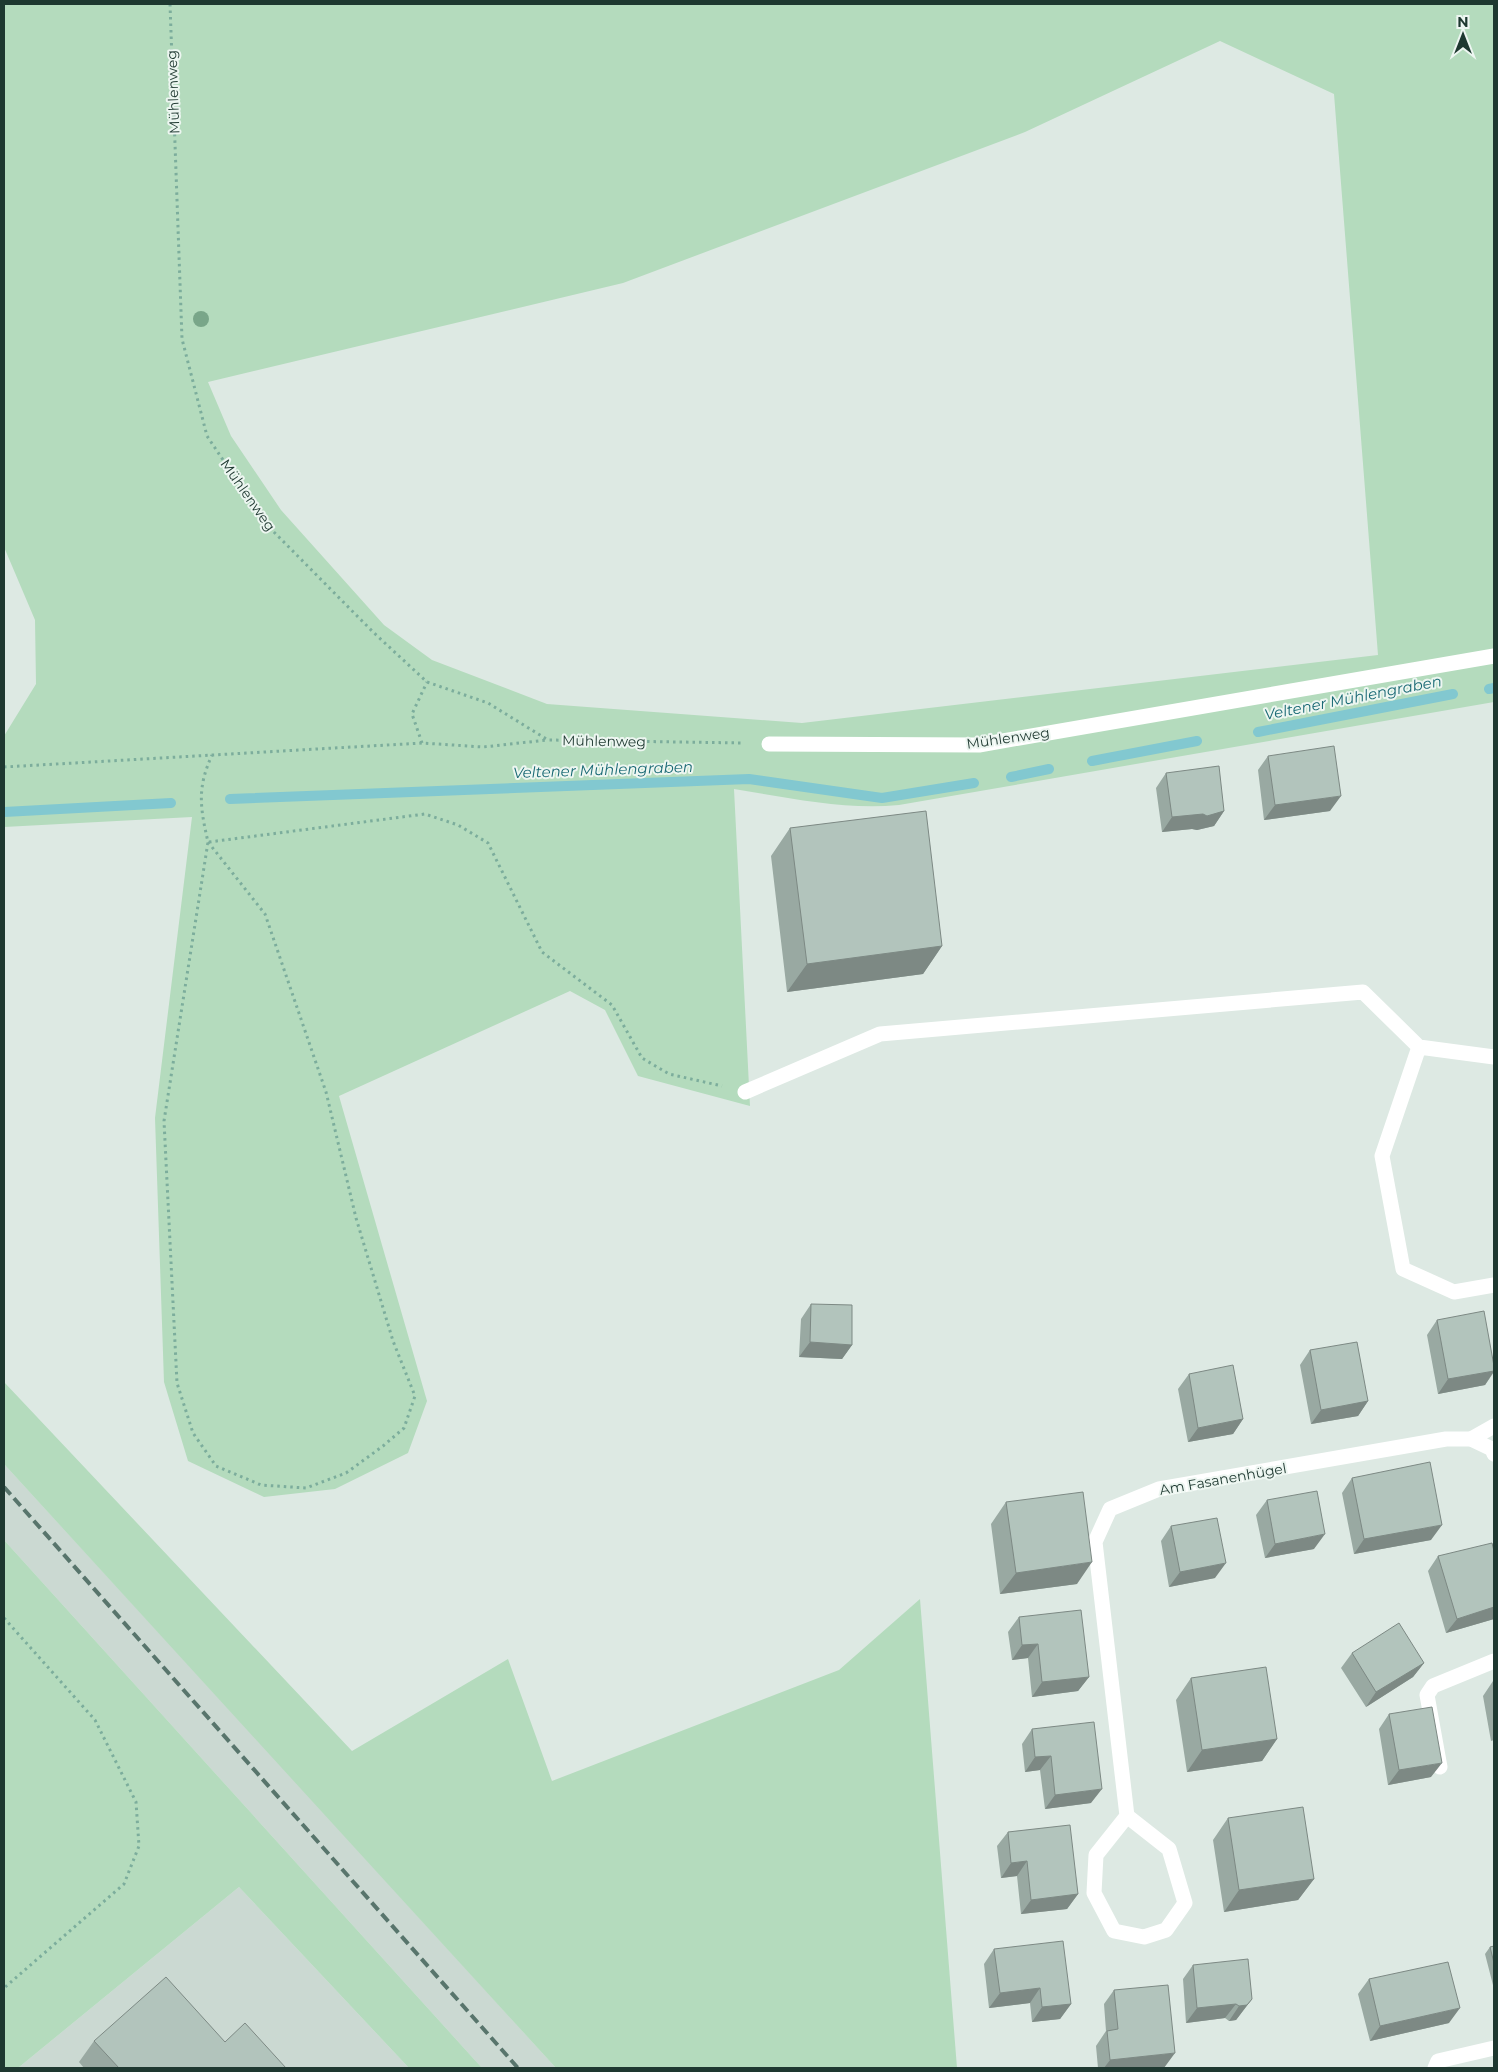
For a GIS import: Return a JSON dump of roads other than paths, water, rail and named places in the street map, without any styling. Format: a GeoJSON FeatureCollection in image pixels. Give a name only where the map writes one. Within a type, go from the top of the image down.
{"type":"FeatureCollection","features":[{"type":"Feature","properties":{"kind":"street","name":"Mühlenweg"},"geometry":{"type":"LineString","coordinates":[[769,744],[979,745],[1494,656]]}},
{"type":"Feature","properties":{"kind":"street"},"geometry":{"type":"LineString","coordinates":[[745,1092],[880,1034],[1363,992],[1419,1047],[1494,1057]]}},
{"type":"Feature","properties":{"kind":"street"},"geometry":{"type":"LineString","coordinates":[[1419,1047],[1382,1156],[1403,1269],[1454,1292],[1494,1285]]}},
{"type":"Feature","properties":{"kind":"street"},"geometry":{"type":"LineString","coordinates":[[1471,1439],[1494,1426]]}},
{"type":"Feature","properties":{"kind":"street","name":"Am Fasanenhügel"},"geometry":{"type":"LineString","coordinates":[[1127,1816],[1095,1542],[1110,1508],[1160,1489],[1446,1439],[1471,1439],[1492,1449],[1494,1454]]}},
{"type":"Feature","properties":{"kind":"street"},"geometry":{"type":"LineString","coordinates":[[1440,1767],[1427,1696],[1432,1686],[1494,1661]]}},
{"type":"Feature","properties":{"kind":"street"},"geometry":{"type":"LineString","coordinates":[[1127,1816],[1169,1849],[1184,1903],[1166,1930],[1144,1937],[1114,1931],[1094,1894],[1096,1855],[1127,1816]]}},
{"type":"Feature","properties":{"kind":"street"},"geometry":{"type":"LineString","coordinates":[[1436,2068],[1438,2061],[1494,2048]]}},
{"type":"Feature","properties":{"kind":"waterway","name":"Veltener Mühlengraben"},"geometry":{"type":"LineString","coordinates":[[1489,689],[1494,688]]}},
{"type":"Feature","properties":{"kind":"waterway","name":"Veltener Mühlengraben"},"geometry":{"type":"LineString","coordinates":[[1258,732],[1453,694]]}},
{"type":"Feature","properties":{"kind":"waterway","name":"Veltener Mühlengraben"},"geometry":{"type":"LineString","coordinates":[[1092,761],[1197,741]]}},
{"type":"Feature","properties":{"kind":"waterway","name":"Veltener Mühlengraben"},"geometry":{"type":"LineString","coordinates":[[1011,777],[1049,769]]}},
{"type":"Feature","properties":{"kind":"waterway","name":"Veltener Mühlengraben"},"geometry":{"type":"LineString","coordinates":[[230,799],[749,779],[882,798],[974,783]]}},
{"type":"Feature","properties":{"kind":"waterway","name":"Veltener Mühlengraben"},"geometry":{"type":"LineString","coordinates":[[4,812],[171,803]]}},
{"type":"Feature","properties":{"kind":"railway"},"geometry":{"type":"LineString","coordinates":[[4,1487],[518,2068]]}}]}
